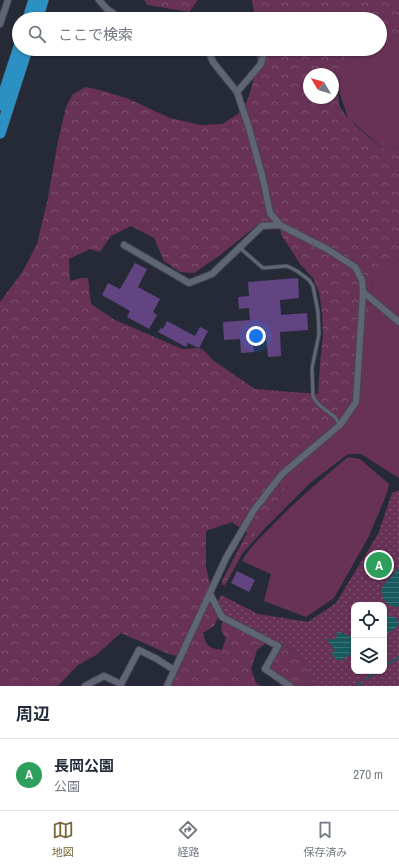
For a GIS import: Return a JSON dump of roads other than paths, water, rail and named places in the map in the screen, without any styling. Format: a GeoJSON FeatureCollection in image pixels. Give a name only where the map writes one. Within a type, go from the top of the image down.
{"type":"FeatureCollection","features":[{"type":"Feature","properties":{"kind":"highway"},"geometry":{"type":"LineString","coordinates":[[30,12],[34,0]]}},
{"type":"Feature","properties":{"kind":"highway"},"geometry":{"type":"LineString","coordinates":[[39,12],[43,0]]}},
{"type":"Feature","properties":{"kind":"highway"},"geometry":{"type":"LineString","coordinates":[[0,105],[16,56]]}},
{"type":"Feature","properties":{"kind":"highway"},"geometry":{"type":"LineString","coordinates":[[0,133],[25,56]]}},
{"type":"Feature","properties":{"kind":"street"},"geometry":{"type":"LineString","coordinates":[[0,24],[8,0]]}},
{"type":"Feature","properties":{"kind":"street"},"geometry":{"type":"LineString","coordinates":[[100,0],[111,12]]}},
{"type":"Feature","properties":{"kind":"street"},"geometry":{"type":"LineString","coordinates":[[167,686],[226,558],[254,510],[282,474],[340,425],[356,402],[363,292],[362,280],[355,267],[327,249],[280,225],[270,213],[263,179],[237,92],[213,62],[211,56]]}},
{"type":"Feature","properties":{"kind":"street"},"geometry":{"type":"LineString","coordinates":[[237,92],[261,64],[263,56]]}},
{"type":"Feature","properties":{"kind":"street"},"geometry":{"type":"LineString","coordinates":[[124,245],[189,283],[212,274],[262,226],[280,225]]}},
{"type":"Feature","properties":{"kind":"street"},"geometry":{"type":"LineString","coordinates":[[363,292],[399,322]]}},
{"type":"Feature","properties":{"kind":"street"},"geometry":{"type":"LineString","coordinates":[[210,594],[222,617],[278,646],[265,669],[290,686]]}},
{"type":"Feature","properties":{"kind":"street"},"geometry":{"type":"LineString","coordinates":[[85,686],[104,676],[121,685],[139,650],[174,670]]}},
{"type":"Feature","properties":{"kind":"lane"},"geometry":{"type":"LineString","coordinates":[[240,247],[263,268],[287,266],[297,270],[309,280],[313,286],[318,312],[319,334],[312,368],[313,396],[319,405],[336,417],[340,425]]}},
{"type":"Feature","properties":{"kind":"waterway"},"geometry":{"type":"LineString","coordinates":[[387,665],[399,657]]}},
{"type":"Feature","properties":{"kind":"waterway"},"geometry":{"type":"LineString","coordinates":[[366,679],[374,674]]}},
{"type":"Feature","properties":{"kind":"waterway"},"geometry":{"type":"LineString","coordinates":[[357,686],[361,682]]}},
{"type":"Feature","properties":{"kind":"place","name":"長岡公園"},"geometry":{"type":"Point","coordinates":[379,565]}}]}
